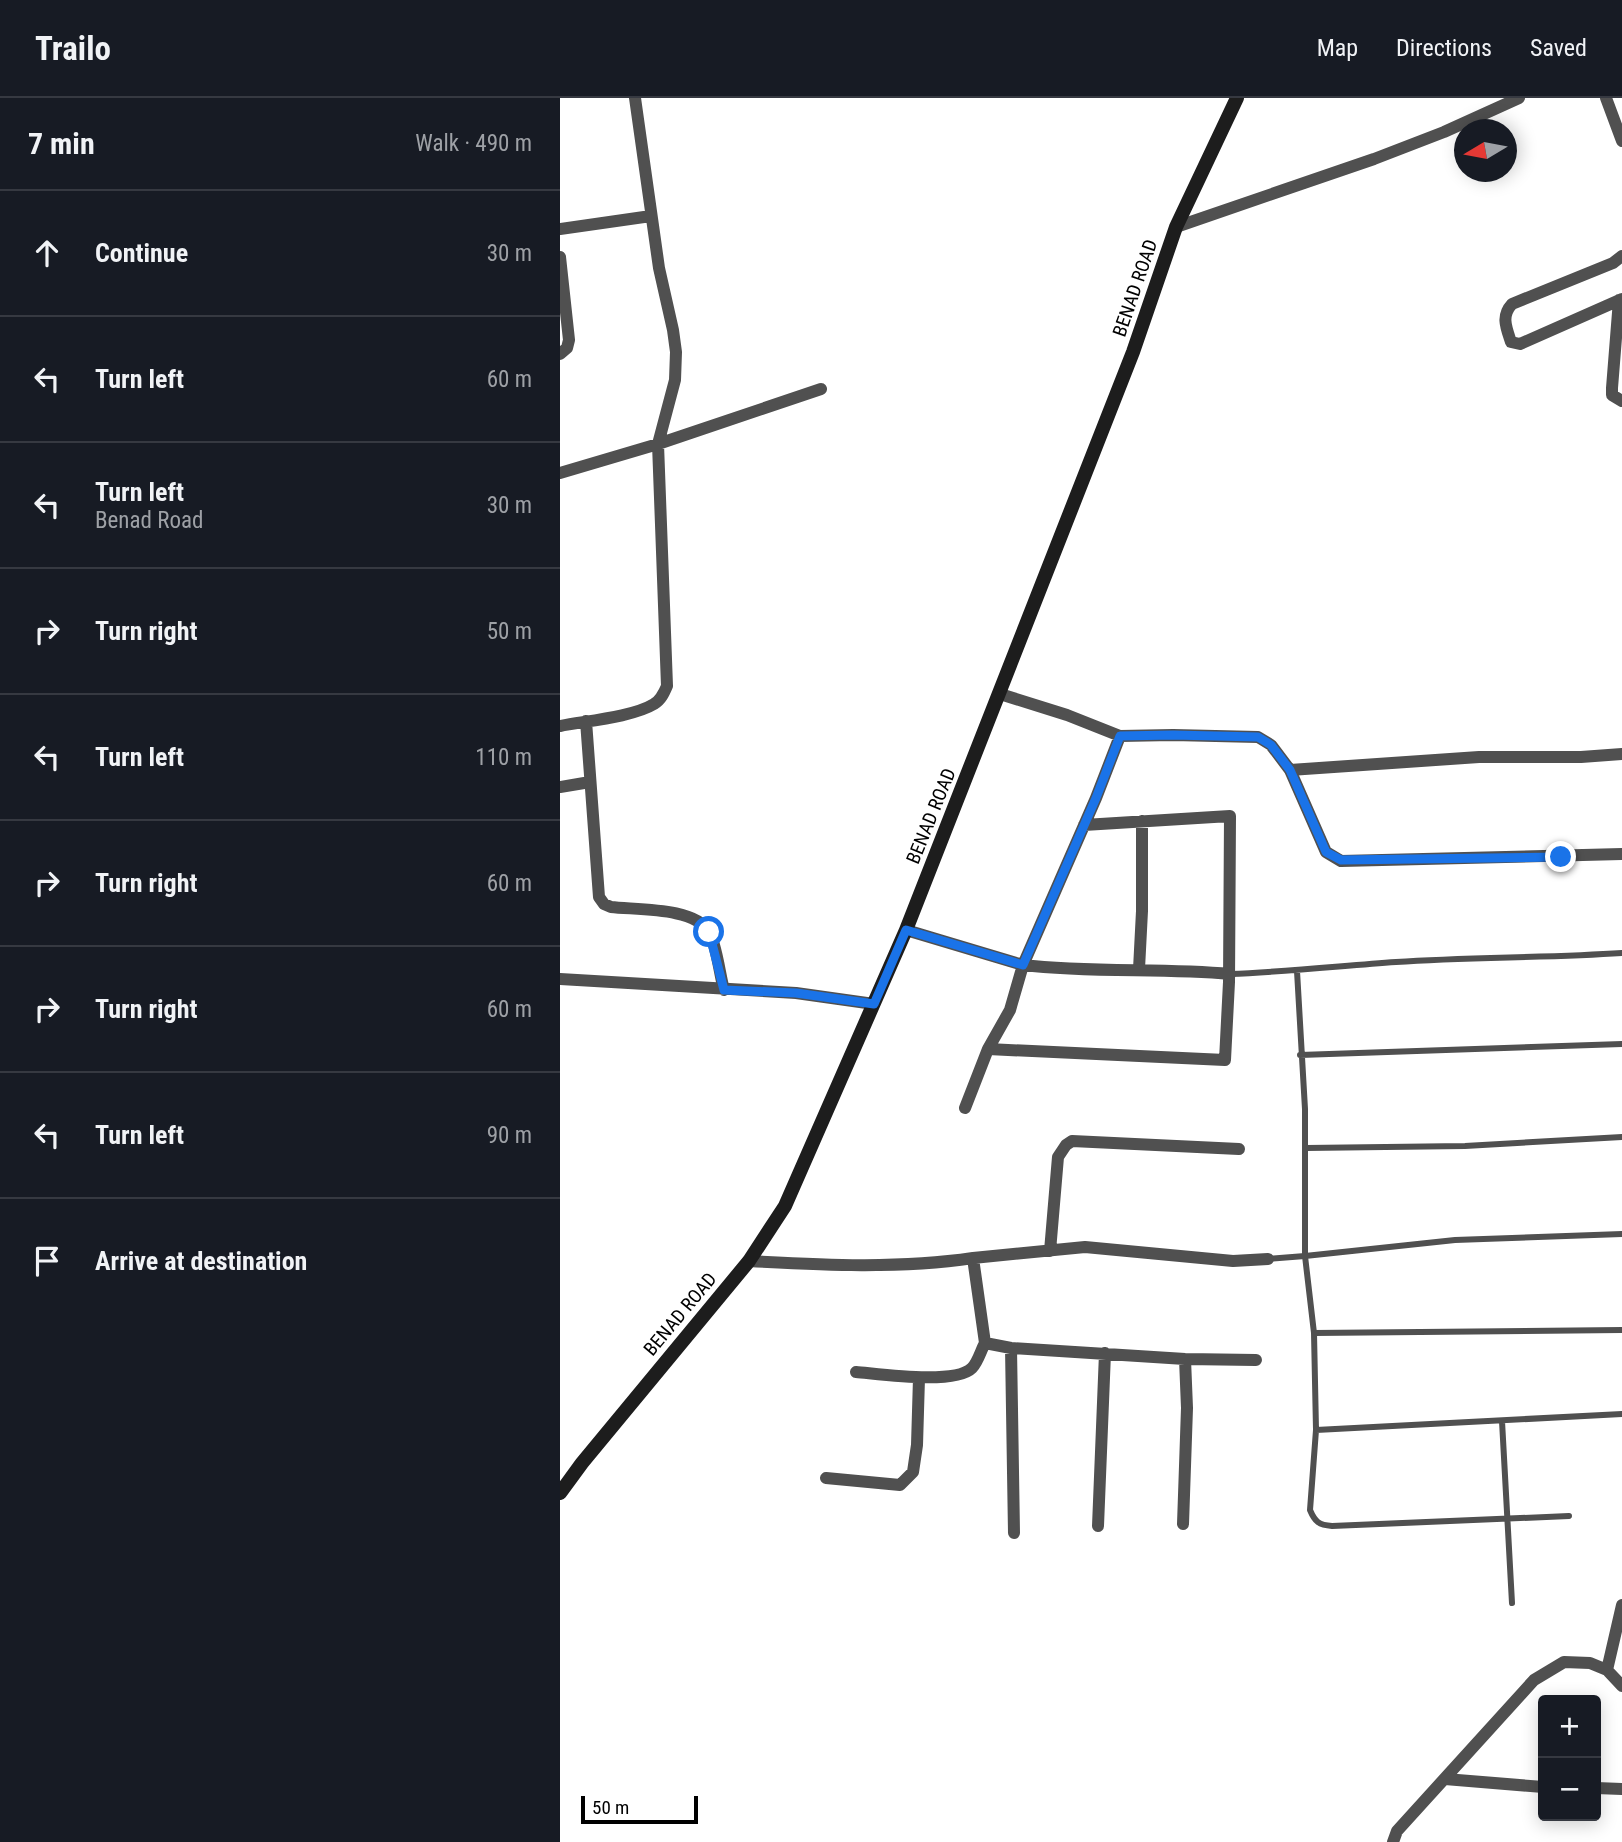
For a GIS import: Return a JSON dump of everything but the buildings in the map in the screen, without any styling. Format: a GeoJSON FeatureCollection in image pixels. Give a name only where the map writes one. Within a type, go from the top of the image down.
{"type":"FeatureCollection","features":[{"type":"Feature","properties":{"kind":"main road","name":"BENAD ROAD"},"geometry":{"type":"LineString","coordinates":[[560,1493],[749,1261],[785,1206],[906,930],[1133,352],[1176,228],[1237,98]]}},
{"type":"Feature","properties":{"kind":"street"},"geometry":{"type":"LineString","coordinates":[[560,726],[633,712],[655,704],[667,686],[657,444],[675,380],[676,352],[659,268],[635,98]]}},
{"type":"Feature","properties":{"kind":"street"},"geometry":{"type":"LineString","coordinates":[[1176,228],[1374,159],[1444,132],[1519,98]]}},
{"type":"Feature","properties":{"kind":"street"},"geometry":{"type":"LineString","coordinates":[[1606,98],[1622,141]]}},
{"type":"Feature","properties":{"kind":"street"},"geometry":{"type":"LineString","coordinates":[[560,229],[651,216]]}},
{"type":"Feature","properties":{"kind":"street"},"geometry":{"type":"LineString","coordinates":[[1622,256],[1613,263],[1512,304],[1507,309],[1505,323],[1511,342],[1520,344],[1620,300],[1612,395],[1622,401]]}},
{"type":"Feature","properties":{"kind":"street"},"geometry":{"type":"LineString","coordinates":[[560,257],[569,340],[567,348],[560,354]]}},
{"type":"Feature","properties":{"kind":"street"},"geometry":{"type":"LineString","coordinates":[[560,473],[657,444],[821,389]]}},
{"type":"Feature","properties":{"kind":"street"},"geometry":{"type":"LineString","coordinates":[[1000,694],[1067,715],[1120,736],[1258,737],[1271,745],[1290,770],[1326,852],[1341,860],[1622,854]]}},
{"type":"Feature","properties":{"kind":"street"},"geometry":{"type":"LineString","coordinates":[[586,721],[599,897],[604,904],[611,907],[680,914],[698,920],[709,932],[724,990]]}},
{"type":"Feature","properties":{"kind":"street"},"geometry":{"type":"LineString","coordinates":[[965,1108],[988,1049],[1010,1010],[1023,965],[1120,736]]}},
{"type":"Feature","properties":{"kind":"street"},"geometry":{"type":"LineString","coordinates":[[1290,770],[1479,757],[1581,757],[1622,754]]}},
{"type":"Feature","properties":{"kind":"street"},"geometry":{"type":"LineString","coordinates":[[560,787],[590,782]]}},
{"type":"Feature","properties":{"kind":"street"},"geometry":{"type":"LineString","coordinates":[[988,1049],[1225,1060],[1230,974],[1230,816],[1084,825]]}},
{"type":"Feature","properties":{"kind":"street"},"geometry":{"type":"LineString","coordinates":[[1139,969],[1142,821]]}},
{"type":"Feature","properties":{"kind":"street"},"geometry":{"type":"LineString","coordinates":[[906,930],[1023,965],[1066,970],[1139,969],[1230,974]]}},
{"type":"Feature","properties":{"kind":"street"},"geometry":{"type":"LineString","coordinates":[[560,979],[796,993],[874,1004]]}},
{"type":"Feature","properties":{"kind":"street"},"geometry":{"type":"LineString","coordinates":[[1050,1251],[1058,1157],[1072,1141],[1239,1149]]}},
{"type":"Feature","properties":{"kind":"street"},"geometry":{"type":"LineString","coordinates":[[749,1261],[844,1266],[937,1264],[1085,1247],[1233,1261],[1268,1259]]}},
{"type":"Feature","properties":{"kind":"street"},"geometry":{"type":"LineString","coordinates":[[856,1372],[919,1378],[959,1375],[973,1367],[985,1343],[973,1258]]}},
{"type":"Feature","properties":{"kind":"street"},"geometry":{"type":"LineString","coordinates":[[985,1343],[1011,1348],[1185,1359],[1255,1360]]}},
{"type":"Feature","properties":{"kind":"street"},"geometry":{"type":"LineString","coordinates":[[1011,1348],[1014,1533]]}},
{"type":"Feature","properties":{"kind":"street"},"geometry":{"type":"LineString","coordinates":[[1098,1526],[1105,1353]]}},
{"type":"Feature","properties":{"kind":"street"},"geometry":{"type":"LineString","coordinates":[[1183,1524],[1187,1408],[1185,1359]]}},
{"type":"Feature","properties":{"kind":"street"},"geometry":{"type":"LineString","coordinates":[[826,1479],[900,1485],[913,1472],[917,1445],[919,1378]]}},
{"type":"Feature","properties":{"kind":"street"},"geometry":{"type":"LineString","coordinates":[[1607,1670],[1622,1605]]}},
{"type":"Feature","properties":{"kind":"street"},"geometry":{"type":"LineString","coordinates":[[1393,1842],[1397,1831],[1534,1680],[1564,1662],[1590,1663],[1607,1670],[1622,1686]]}},
{"type":"Feature","properties":{"kind":"street"},"geometry":{"type":"LineString","coordinates":[[1445,1779],[1538,1787]]}},
{"type":"Feature","properties":{"kind":"street"},"geometry":{"type":"LineString","coordinates":[[1601,1788],[1622,1788]]}},
{"type":"Feature","properties":{"kind":"lane"},"geometry":{"type":"LineString","coordinates":[[1230,974],[1397,962],[1622,953]]}},
{"type":"Feature","properties":{"kind":"lane"},"geometry":{"type":"LineString","coordinates":[[1297,971],[1306,1148],[1305,1255],[1314,1333],[1316,1430],[1310,1510],[1314,1519],[1321,1525],[1569,1516]]}},
{"type":"Feature","properties":{"kind":"lane"},"geometry":{"type":"LineString","coordinates":[[1300,1055],[1622,1044]]}},
{"type":"Feature","properties":{"kind":"lane"},"geometry":{"type":"LineString","coordinates":[[1306,1148],[1465,1146],[1622,1137]]}},
{"type":"Feature","properties":{"kind":"lane"},"geometry":{"type":"LineString","coordinates":[[1268,1259],[1455,1240],[1622,1234]]}},
{"type":"Feature","properties":{"kind":"lane"},"geometry":{"type":"LineString","coordinates":[[1314,1333],[1622,1329]]}},
{"type":"Feature","properties":{"kind":"lane"},"geometry":{"type":"LineString","coordinates":[[1316,1430],[1622,1414]]}},
{"type":"Feature","properties":{"kind":"lane"},"geometry":{"type":"LineString","coordinates":[[1502,1421],[1512,1603]]}},
{"type":"Feature","properties":{"kind":"route"},"geometry":{"type":"LineString","coordinates":[[709,932],[724,990],[796,993],[874,1004],[906,930],[1023,965],[1076,846],[1120,736],[1258,737],[1271,745],[1290,770],[1326,852],[1341,860],[1561,857]]}}]}
